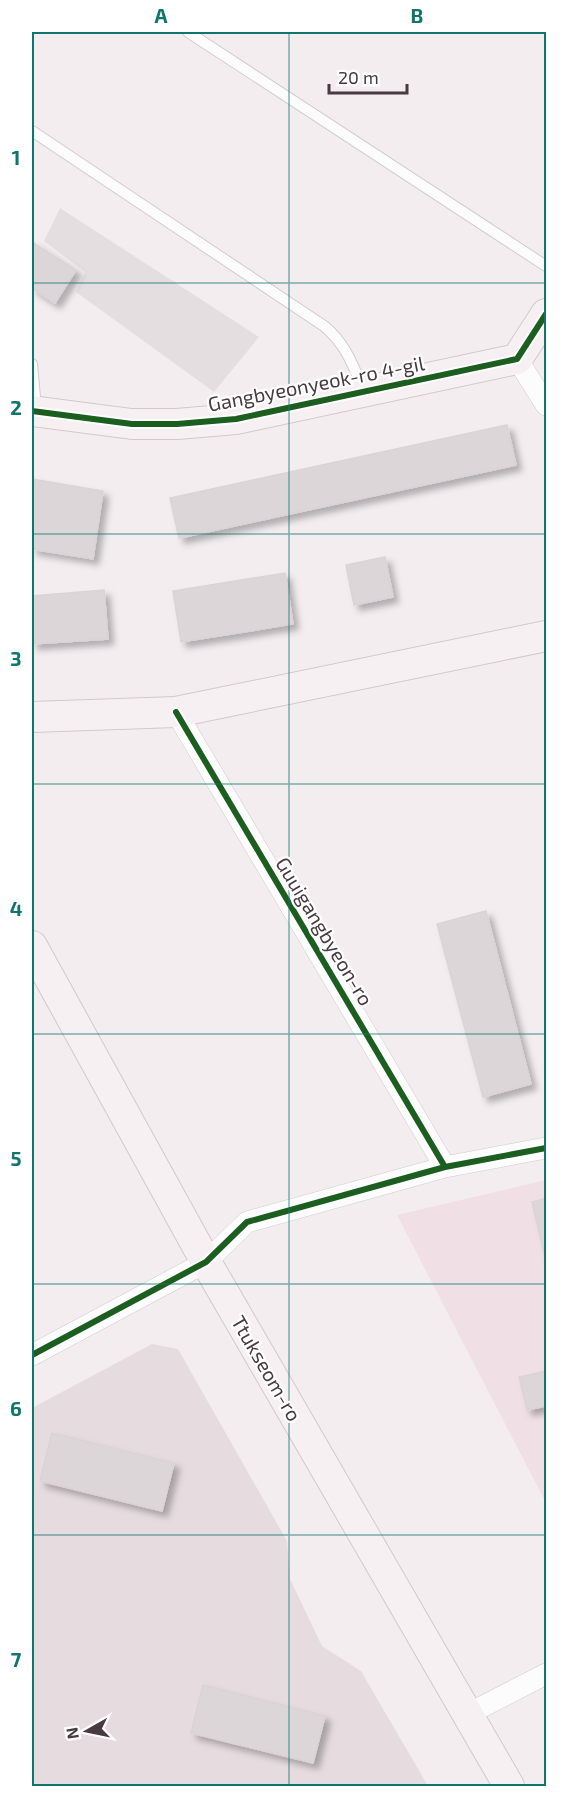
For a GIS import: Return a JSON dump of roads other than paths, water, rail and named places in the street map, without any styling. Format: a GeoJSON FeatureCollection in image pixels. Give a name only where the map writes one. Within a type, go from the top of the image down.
{"type":"FeatureCollection","features":[{"type":"Feature","properties":{"kind":"street"},"geometry":{"type":"LineString","coordinates":[[546,314],[517,359],[546,405]]}},
{"type":"Feature","properties":{"kind":"street","name":"Gangbyeonyeok-ro 4-gil"},"geometry":{"type":"LineString","coordinates":[[34,411],[132,424],[177,424],[236,419],[517,359]]}},
{"type":"Feature","properties":{"kind":"street"},"geometry":{"type":"LineString","coordinates":[[32,717],[176,712],[546,636]]}},
{"type":"Feature","properties":{"kind":"street","name":"Guuigangbyeon-ro"},"geometry":{"type":"LineString","coordinates":[[176,712],[445,1167]]}},
{"type":"Feature","properties":{"kind":"street","name":"Ttukseom-ro"},"geometry":{"type":"LineString","coordinates":[[32,946],[206,1262],[509,1786]]}},
{"type":"Feature","properties":{"kind":"street"},"geometry":{"type":"LineString","coordinates":[[32,1354],[206,1262],[247,1222],[445,1167],[546,1148]]}},
{"type":"Feature","properties":{"kind":"street"},"geometry":{"type":"LineString","coordinates":[[468,1714],[546,1674]]}},
{"type":"Feature","properties":{"kind":"lane"},"geometry":{"type":"LineString","coordinates":[[188,32],[546,266]]}},
{"type":"Feature","properties":{"kind":"lane"},"geometry":{"type":"LineString","coordinates":[[32,131],[324,326],[335,335],[347,352],[364,392]]}},
{"type":"Feature","properties":{"kind":"lane"},"geometry":{"type":"LineString","coordinates":[[32,364],[34,411]]}}]}
